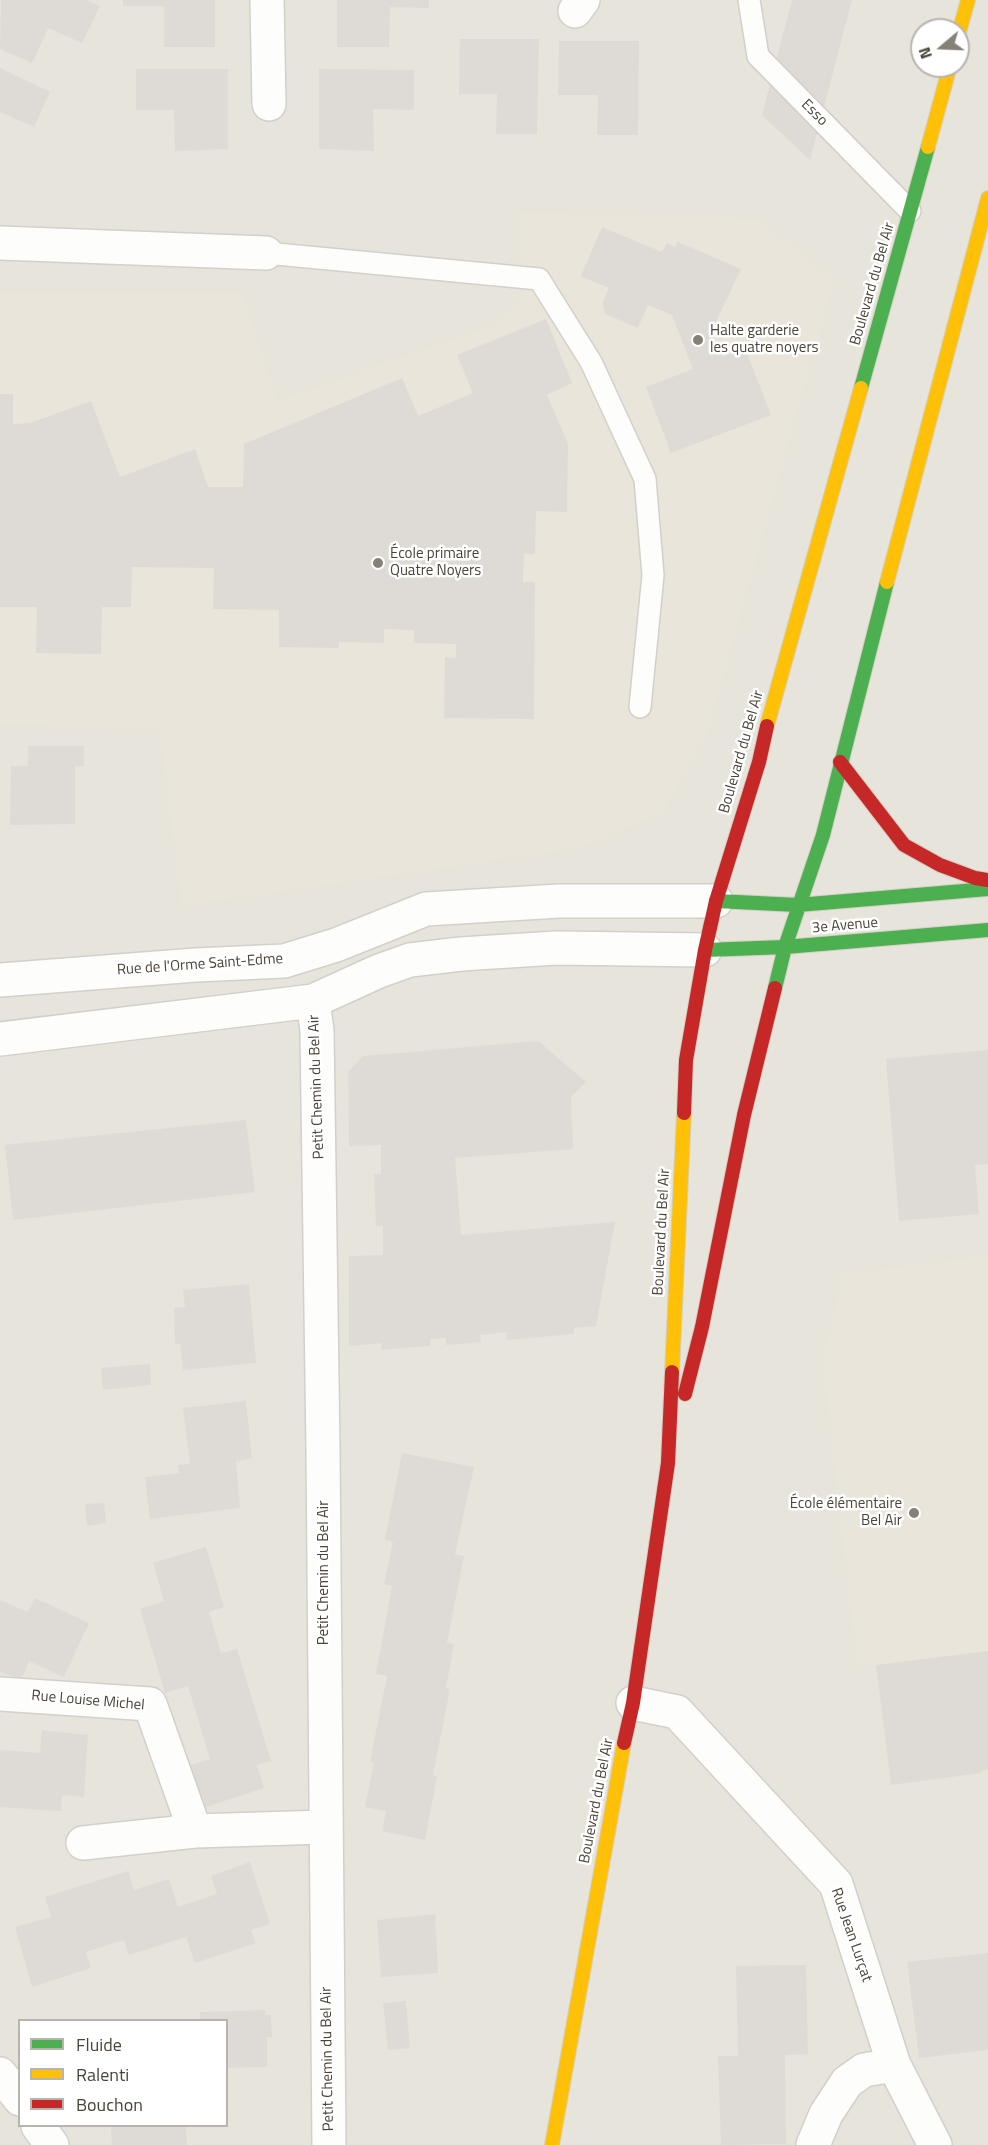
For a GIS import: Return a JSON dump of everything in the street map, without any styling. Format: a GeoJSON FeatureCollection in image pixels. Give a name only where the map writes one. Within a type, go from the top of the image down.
{"type":"FeatureCollection","features":[{"type":"Feature","properties":{"kind":"main road"},"geometry":{"type":"LineString","coordinates":[[963,18],[968,0]]}},
{"type":"Feature","properties":{"kind":"main road","name":"Boulevard du Bel Air"},"geometry":{"type":"LineString","coordinates":[[552,2145],[617,1778],[633,1703],[668,1463],[686,1060],[705,950],[716,901],[759,762],[765,733],[947,78]]}},
{"type":"Feature","properties":{"kind":"main road","name":"Boulevard du Bel Air"},"geometry":{"type":"LineString","coordinates":[[668,1463],[702,1328],[744,1115],[785,948],[823,835],[840,762],[988,198]]}},
{"type":"Feature","properties":{"kind":"main road"},"geometry":{"type":"LineString","coordinates":[[840,762],[904,845],[940,865],[975,878],[988,880]]}},
{"type":"Feature","properties":{"kind":"main road","name":"3e Avenue"},"geometry":{"type":"LineString","coordinates":[[716,901],[798,905],[988,889]]}},
{"type":"Feature","properties":{"kind":"main road","name":"3e Avenue"},"geometry":{"type":"LineString","coordinates":[[705,950],[785,948],[988,930]]}},
{"type":"Feature","properties":{"kind":"street"},"geometry":{"type":"LineString","coordinates":[[267,0],[269,104]]}},
{"type":"Feature","properties":{"kind":"street"},"geometry":{"type":"LineString","coordinates":[[0,243],[266,254]]}},
{"type":"Feature","properties":{"kind":"street","name":"Rue de l'Orme Saint-Edme"},"geometry":{"type":"LineString","coordinates":[[0,980],[284,961],[336,945],[426,909],[559,901],[716,901]]}},
{"type":"Feature","properties":{"kind":"street"},"geometry":{"type":"LineString","coordinates":[[0,1039],[313,1001],[379,971],[410,960],[461,954],[556,948],[705,950]]}},
{"type":"Feature","properties":{"kind":"street","name":"Petit Chemin du Bel Air"},"geometry":{"type":"LineString","coordinates":[[313,1001],[317,1031],[329,2145]]}},
{"type":"Feature","properties":{"kind":"street","name":"Rue Louise Michel"},"geometry":{"type":"LineString","coordinates":[[0,1694],[150,1704],[195,1831]]}},
{"type":"Feature","properties":{"kind":"street","name":"Rue Jean Lurçat"},"geometry":{"type":"LineString","coordinates":[[633,1703],[677,1712],[836,1884],[894,2065],[935,2145]]}},
{"type":"Feature","properties":{"kind":"street"},"geometry":{"type":"LineString","coordinates":[[83,1843],[195,1831],[325,1827]]}},
{"type":"Feature","properties":{"kind":"street"},"geometry":{"type":"LineString","coordinates":[[813,2145],[826,2114],[847,2082],[864,2070],[894,2065]]}},
{"type":"Feature","properties":{"kind":"street"},"geometry":{"type":"LineString","coordinates":[[39,2127],[52,2145]]}},
{"type":"Feature","properties":{"kind":"lane","name":"Esso"},"geometry":{"type":"LineString","coordinates":[[749,0],[758,56],[910,211]]}},
{"type":"Feature","properties":{"kind":"lane"},"geometry":{"type":"LineString","coordinates":[[266,254],[539,279],[591,362],[645,479],[653,575],[640,707]]}},
{"type":"Feature","properties":{"kind":"shaded area"},"geometry":{"type":"Polygon","coordinates":[[[0,0],[988,0],[988,2145],[0,2145],[0,0]]]}},
{"type":"Feature","properties":{"kind":"shaded area","name":"École primaire Quatre Noyers"},"geometry":{"type":"Polygon","coordinates":[[[517,212],[759,219],[834,280],[708,732],[663,813],[580,848],[182,906],[159,730],[0,724],[0,293],[243,293],[277,401],[500,323],[522,301],[517,212]]]}},
{"type":"Feature","properties":{"kind":"shaded area","name":"École élémentaire Bel Air"},"geometry":{"type":"Polygon","coordinates":[[[988,1256],[988,1770],[981,1771],[981,1773],[891,1785],[876,1665],[857,1667],[823,1361],[842,1274],[988,1256]]]}},
{"type":"Feature","properties":{"kind":"building"},"geometry":{"type":"Polygon","coordinates":[[[1,0],[87,0],[100,6],[82,43],[48,28],[32,63],[0,49],[1,0]]]}},
{"type":"Feature","properties":{"kind":"building"},"geometry":{"type":"Polygon","coordinates":[[[123,0],[215,0],[215,47],[164,47],[164,6],[123,6],[123,0]]]}},
{"type":"Feature","properties":{"kind":"building"},"geometry":{"type":"Polygon","coordinates":[[[337,0],[429,0],[429,8],[390,7],[389,47],[337,47],[337,0]]]}},
{"type":"Feature","properties":{"kind":"building"},"geometry":{"type":"Polygon","coordinates":[[[792,0],[852,0],[810,160],[762,115],[792,0]]]}},
{"type":"Feature","properties":{"kind":"building"},"geometry":{"type":"Polygon","coordinates":[[[460,39],[539,39],[537,134],[496,134],[497,94],[459,94],[460,39]]]}},
{"type":"Feature","properties":{"kind":"building"},"geometry":{"type":"Polygon","coordinates":[[[559,41],[639,41],[638,135],[597,135],[598,95],[558,95],[559,41]]]}},
{"type":"Feature","properties":{"kind":"building"},"geometry":{"type":"Polygon","coordinates":[[[0,68],[50,92],[34,127],[0,112],[0,68]]]}},
{"type":"Feature","properties":{"kind":"building"},"geometry":{"type":"Polygon","coordinates":[[[136,69],[228,69],[228,149],[175,151],[174,110],[136,110],[136,69]]]}},
{"type":"Feature","properties":{"kind":"building"},"geometry":{"type":"Polygon","coordinates":[[[319,69],[414,70],[414,110],[373,109],[374,151],[319,149],[319,69]]]}},
{"type":"Feature","properties":{"kind":"building","name":"Halte garderie les quatre noyers"},"geometry":{"type":"Polygon","coordinates":[[[602,227],[662,252],[667,243],[675,247],[678,242],[741,269],[711,332],[722,357],[745,348],[771,415],[671,453],[646,387],[693,369],[672,315],[648,305],[638,328],[606,315],[602,304],[609,288],[581,276],[602,227]]]}},
{"type":"Feature","properties":{"kind":"building"},"geometry":{"type":"Polygon","coordinates":[[[546,319],[572,383],[547,395],[568,444],[567,512],[536,511],[535,554],[524,554],[523,582],[535,582],[534,719],[444,718],[445,657],[456,658],[456,644],[414,643],[414,630],[384,629],[384,643],[339,642],[339,648],[279,647],[279,610],[213,609],[214,568],[132,567],[131,607],[102,607],[101,654],[36,653],[37,607],[0,607],[0,394],[13,394],[13,424],[30,423],[91,401],[120,477],[195,449],[208,487],[243,487],[244,444],[402,378],[418,416],[473,393],[457,355],[546,319]]]}},
{"type":"Feature","properties":{"kind":"building"},"geometry":{"type":"Polygon","coordinates":[[[28,746],[84,746],[84,766],[75,766],[75,824],[10,825],[11,766],[28,766],[28,746]]]}},
{"type":"Feature","properties":{"kind":"building"},"geometry":{"type":"Polygon","coordinates":[[[538,1041],[586,1082],[571,1097],[573,1149],[455,1158],[461,1235],[615,1222],[596,1326],[574,1328],[574,1334],[507,1340],[507,1332],[480,1335],[481,1342],[446,1345],[446,1338],[430,1339],[430,1346],[382,1350],[381,1343],[349,1346],[349,1256],[383,1255],[383,1226],[376,1226],[374,1174],[381,1174],[381,1145],[349,1146],[348,1072],[363,1056],[538,1041]]]}},
{"type":"Feature","properties":{"kind":"building"},"geometry":{"type":"Polygon","coordinates":[[[988,1050],[988,1164],[975,1165],[979,1214],[899,1221],[886,1059],[988,1050]]]}},
{"type":"Feature","properties":{"kind":"building"},"geometry":{"type":"Polygon","coordinates":[[[246,1120],[255,1192],[13,1220],[5,1145],[246,1120]]]}},
{"type":"Feature","properties":{"kind":"building"},"geometry":{"type":"Polygon","coordinates":[[[249,1284],[256,1363],[183,1370],[180,1344],[175,1344],[174,1308],[185,1307],[183,1290],[249,1284]]]}},
{"type":"Feature","properties":{"kind":"building"},"geometry":{"type":"Polygon","coordinates":[[[150,1364],[151,1385],[103,1390],[101,1368],[150,1364]]]}},
{"type":"Feature","properties":{"kind":"building"},"geometry":{"type":"Polygon","coordinates":[[[246,1401],[252,1459],[236,1461],[240,1508],[150,1519],[145,1477],[179,1473],[178,1465],[190,1464],[183,1408],[246,1401]]]}},
{"type":"Feature","properties":{"kind":"building"},"geometry":{"type":"Polygon","coordinates":[[[402,1453],[474,1467],[455,1554],[464,1556],[447,1643],[454,1644],[446,1688],[450,1689],[433,1775],[437,1776],[425,1840],[382,1831],[386,1811],[365,1807],[374,1762],[370,1762],[387,1676],[376,1674],[392,1586],[384,1584],[393,1542],[385,1540],[402,1453]]]}},
{"type":"Feature","properties":{"kind":"building"},"geometry":{"type":"Polygon","coordinates":[[[104,1503],[106,1523],[87,1526],[85,1504],[104,1503]]]}},
{"type":"Feature","properties":{"kind":"building"},"geometry":{"type":"Polygon","coordinates":[[[206,1547],[224,1607],[209,1612],[221,1653],[237,1649],[271,1761],[257,1765],[264,1788],[200,1809],[187,1766],[210,1759],[188,1686],[165,1693],[140,1609],[164,1601],[153,1563],[206,1547]]]}},
{"type":"Feature","properties":{"kind":"building"},"geometry":{"type":"Polygon","coordinates":[[[35,1598],[89,1623],[64,1677],[29,1661],[21,1680],[0,1671],[0,1600],[28,1612],[35,1598]]]}},
{"type":"Feature","properties":{"kind":"building"},"geometry":{"type":"Polygon","coordinates":[[[988,1651],[988,1770],[981,1771],[981,1773],[891,1785],[876,1665],[988,1651]]]}},
{"type":"Feature","properties":{"kind":"building"},"geometry":{"type":"Polygon","coordinates":[[[42,1730],[88,1735],[84,1797],[62,1795],[61,1811],[0,1807],[0,1750],[40,1753],[42,1730]]]}},
{"type":"Feature","properties":{"kind":"building"},"geometry":{"type":"Polygon","coordinates":[[[250,1862],[270,1924],[251,1930],[256,1943],[195,1963],[186,1937],[129,1955],[124,1940],[86,1952],[91,1968],[32,1987],[15,1927],[51,1917],[45,1897],[128,1871],[134,1890],[169,1879],[178,1907],[217,1894],[211,1876],[250,1862]]]}},
{"type":"Feature","properties":{"kind":"building"},"geometry":{"type":"Polygon","coordinates":[[[435,1914],[438,1973],[381,1977],[377,1920],[435,1914]]]}},
{"type":"Feature","properties":{"kind":"building"},"geometry":{"type":"Polygon","coordinates":[[[988,1953],[988,2050],[919,2058],[907,1962],[988,1953]]]}},
{"type":"Feature","properties":{"kind":"building"},"geometry":{"type":"Polygon","coordinates":[[[806,1965],[808,2054],[785,2055],[786,2144],[721,2145],[718,2056],[738,2056],[736,1966],[806,1965]]]}},
{"type":"Feature","properties":{"kind":"building"},"geometry":{"type":"Polygon","coordinates":[[[406,2001],[410,2048],[388,2050],[383,2003],[406,2001]]]}},
{"type":"Feature","properties":{"kind":"building"},"geometry":{"type":"Polygon","coordinates":[[[265,2010],[266,2015],[271,2015],[272,2037],[267,2037],[267,2067],[228,2068],[228,2019],[200,2019],[200,2012],[265,2010]]]}},
{"type":"Feature","properties":{"kind":"building"},"geometry":{"type":"Polygon","coordinates":[[[111,2127],[186,2127],[187,2145],[112,2145],[111,2127]]]}},
{"type":"Feature","properties":{"kind":"traffic: fast"},"geometry":{"type":"LineString","coordinates":[[861,388],[928,147]]}},
{"type":"Feature","properties":{"kind":"traffic: fast"},"geometry":{"type":"LineString","coordinates":[[775,988],[785,947],[823,835],[887,582]]}},
{"type":"Feature","properties":{"kind":"traffic: fast"},"geometry":{"type":"LineString","coordinates":[[716,901],[798,905],[988,889]]}},
{"type":"Feature","properties":{"kind":"traffic: fast"},"geometry":{"type":"LineString","coordinates":[[705,950],[785,947],[988,930]]}},
{"type":"Feature","properties":{"kind":"traffic: slow"},"geometry":{"type":"LineString","coordinates":[[963,18],[968,0]]}},
{"type":"Feature","properties":{"kind":"traffic: slow"},"geometry":{"type":"LineString","coordinates":[[928,147],[947,78]]}},
{"type":"Feature","properties":{"kind":"traffic: slow"},"geometry":{"type":"LineString","coordinates":[[887,582],[988,198]]}},
{"type":"Feature","properties":{"kind":"traffic: slow"},"geometry":{"type":"LineString","coordinates":[[767,726],[861,388]]}},
{"type":"Feature","properties":{"kind":"traffic: slow"},"geometry":{"type":"LineString","coordinates":[[672,1372],[684,1113]]}},
{"type":"Feature","properties":{"kind":"traffic: slow"},"geometry":{"type":"LineString","coordinates":[[552,2145],[624,1743]]}},
{"type":"Feature","properties":{"kind":"traffic: jam"},"geometry":{"type":"LineString","coordinates":[[684,1113],[686,1060],[705,950],[716,901],[759,762],[767,726]]}},
{"type":"Feature","properties":{"kind":"traffic: jam"},"geometry":{"type":"LineString","coordinates":[[840,762],[904,845],[940,865],[975,878],[988,880]]}},
{"type":"Feature","properties":{"kind":"traffic: jam"},"geometry":{"type":"LineString","coordinates":[[685,1394],[702,1327],[744,1115],[775,988]]}},
{"type":"Feature","properties":{"kind":"traffic: jam"},"geometry":{"type":"LineString","coordinates":[[624,1743],[633,1703],[668,1463],[672,1372]]}},
{"type":"Feature","properties":{"kind":"place","name":"Halte garderie les quatre noyers"},"geometry":{"type":"Point","coordinates":[698,340]}},
{"type":"Feature","properties":{"kind":"place","name":"École primaire Quatre Noyers"},"geometry":{"type":"Point","coordinates":[378,563]}},
{"type":"Feature","properties":{"kind":"place","name":"École élémentaire Bel Air"},"geometry":{"type":"Point","coordinates":[914,1513]}}]}
